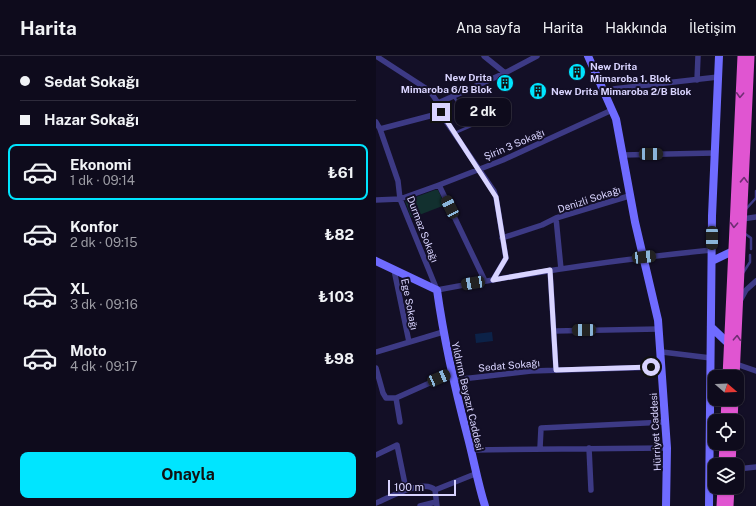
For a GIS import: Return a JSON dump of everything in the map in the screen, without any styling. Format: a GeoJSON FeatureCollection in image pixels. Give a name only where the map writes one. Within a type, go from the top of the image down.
{"type":"FeatureCollection","features":[{"type":"Feature","properties":{"kind":"highway"},"geometry":{"type":"LineString","coordinates":[[727,370],[742,56]]}},
{"type":"Feature","properties":{"kind":"highway"},"geometry":{"type":"LineString","coordinates":[[736,370],[750,56]]}},
{"type":"Feature","properties":{"kind":"highway"},"geometry":{"type":"LineString","coordinates":[[721,506],[722,494]]}},
{"type":"Feature","properties":{"kind":"highway"},"geometry":{"type":"LineString","coordinates":[[729,506],[730,494]]}},
{"type":"Feature","properties":{"kind":"main road","name":"Hürriyet Caddesi"},"geometry":{"type":"LineString","coordinates":[[588,56],[616,119],[630,196],[659,329],[662,352],[666,422],[666,506]]}},
{"type":"Feature","properties":{"kind":"main road"},"geometry":{"type":"LineString","coordinates":[[709,506],[714,153],[719,56]]}},
{"type":"Feature","properties":{"kind":"main road"},"geometry":{"type":"LineString","coordinates":[[712,261],[733,251]]}},
{"type":"Feature","properties":{"kind":"main road"},"geometry":{"type":"LineString","coordinates":[[376,261],[437,290]]}},
{"type":"Feature","properties":{"kind":"main road","name":"Yıldırım Beyazıt Caddesi"},"geometry":{"type":"LineString","coordinates":[[437,290],[443,332],[452,376],[471,450],[475,474],[485,506]]}},
{"type":"Feature","properties":{"kind":"main road"},"geometry":{"type":"LineString","coordinates":[[711,327],[729,344]]}},
{"type":"Feature","properties":{"kind":"street"},"geometry":{"type":"LineString","coordinates":[[376,56],[430,91],[438,103],[441,113],[496,197],[506,258],[493,280]]}},
{"type":"Feature","properties":{"kind":"street"},"geometry":{"type":"LineString","coordinates":[[484,56],[505,73]]}},
{"type":"Feature","properties":{"kind":"street"},"geometry":{"type":"LineString","coordinates":[[438,103],[505,73],[537,56]]}},
{"type":"Feature","properties":{"kind":"street"},"geometry":{"type":"LineString","coordinates":[[697,80],[698,56]]}},
{"type":"Feature","properties":{"kind":"street"},"geometry":{"type":"LineString","coordinates":[[604,90],[718,77]]}},
{"type":"Feature","properties":{"kind":"street","name":"Şirin 3 Sokağı"},"geometry":{"type":"LineString","coordinates":[[376,200],[400,199],[440,185],[478,168],[503,160],[612,110]]}},
{"type":"Feature","properties":{"kind":"street"},"geometry":{"type":"LineString","coordinates":[[380,128],[441,113]]}},
{"type":"Feature","properties":{"kind":"street","name":"Durmaz Sokağı"},"geometry":{"type":"LineString","coordinates":[[376,122],[380,128],[398,181],[400,199],[437,290]]}},
{"type":"Feature","properties":{"kind":"street"},"geometry":{"type":"LineString","coordinates":[[622,154],[714,153]]}},
{"type":"Feature","properties":{"kind":"street"},"geometry":{"type":"LineString","coordinates":[[440,185],[485,281]]}},
{"type":"Feature","properties":{"kind":"street","name":"Denizli Sokağı"},"geometry":{"type":"LineString","coordinates":[[560,269],[556,218],[630,196]]}},
{"type":"Feature","properties":{"kind":"street"},"geometry":{"type":"LineString","coordinates":[[742,216],[756,217]]}},
{"type":"Feature","properties":{"kind":"street"},"geometry":{"type":"LineString","coordinates":[[502,238],[542,225],[556,218]]}},
{"type":"Feature","properties":{"kind":"street"},"geometry":{"type":"LineString","coordinates":[[437,290],[550,270],[644,257],[712,250]]}},
{"type":"Feature","properties":{"kind":"street","name":"Ege Sokağı"},"geometry":{"type":"LineString","coordinates":[[394,270],[409,342]]}},
{"type":"Feature","properties":{"kind":"street"},"geometry":{"type":"LineString","coordinates":[[550,270],[556,370]]}},
{"type":"Feature","properties":{"kind":"street"},"geometry":{"type":"LineString","coordinates":[[738,304],[746,290],[756,281]]}},
{"type":"Feature","properties":{"kind":"street"},"geometry":{"type":"LineString","coordinates":[[554,331],[659,329]]}},
{"type":"Feature","properties":{"kind":"street"},"geometry":{"type":"LineString","coordinates":[[376,352],[443,332]]}},
{"type":"Feature","properties":{"kind":"street"},"geometry":{"type":"LineString","coordinates":[[662,352],[711,358]]}},
{"type":"Feature","properties":{"kind":"street"},"geometry":{"type":"LineString","coordinates":[[736,364],[756,371]]}},
{"type":"Feature","properties":{"kind":"street","name":"Sedat Sokağı"},"geometry":{"type":"LineString","coordinates":[[396,398],[452,376],[531,371],[662,367]]}},
{"type":"Feature","properties":{"kind":"street"},"geometry":{"type":"LineString","coordinates":[[376,368],[377,375],[386,398],[396,398],[400,422]]}},
{"type":"Feature","properties":{"kind":"street"},"geometry":{"type":"LineString","coordinates":[[540,448],[541,428],[666,422]]}},
{"type":"Feature","properties":{"kind":"street"},"geometry":{"type":"LineString","coordinates":[[376,455],[397,445],[406,489]]}},
{"type":"Feature","properties":{"kind":"street"},"geometry":{"type":"LineString","coordinates":[[471,450],[540,448],[667,448]]}},
{"type":"Feature","properties":{"kind":"street"},"geometry":{"type":"LineString","coordinates":[[589,448],[591,490]]}},
{"type":"Feature","properties":{"kind":"street"},"geometry":{"type":"LineString","coordinates":[[744,468],[756,467]]}},
{"type":"Feature","properties":{"kind":"street"},"geometry":{"type":"LineString","coordinates":[[435,490],[475,474]]}},
{"type":"Feature","properties":{"kind":"street"},"geometry":{"type":"LineString","coordinates":[[376,503],[406,489],[428,486],[435,490]]}},
{"type":"Feature","properties":{"kind":"street"},"geometry":{"type":"LineString","coordinates":[[420,506],[437,504],[435,490]]}},
{"type":"Feature","properties":{"kind":"lane"},"geometry":{"type":"LineString","coordinates":[[454,97],[473,125],[455,134]]}},
{"type":"Feature","properties":{"kind":"lane"},"geometry":{"type":"LineString","coordinates":[[742,216],[756,198],[756,190]]}},
{"type":"Feature","properties":{"kind":"lane"},"geometry":{"type":"LineString","coordinates":[[742,231],[751,238],[751,249]]}},
{"type":"Feature","properties":{"kind":"lane"},"geometry":{"type":"LineString","coordinates":[[740,276],[750,262],[750,255]]}},
{"type":"Feature","properties":{"kind":"green space"},"geometry":{"type":"Polygon","coordinates":[[[438,190],[445,205],[411,217],[405,201],[438,190]]]}},
{"type":"Feature","properties":{"kind":"water"},"geometry":{"type":"Polygon","coordinates":[[[492,332],[493,341],[476,343],[475,334],[492,332]]]}},
{"type":"Feature","properties":{"kind":"place","name":"New Drita Mimaroba 1. Blok"},"geometry":{"type":"Point","coordinates":[577,72]}},
{"type":"Feature","properties":{"kind":"place","name":"New Drita Mimaroba 6/B Blok"},"geometry":{"type":"Point","coordinates":[505,83]}},
{"type":"Feature","properties":{"kind":"place","name":"New Drita Mimaroba 2/B Blok"},"geometry":{"type":"Point","coordinates":[538,91]}},
{"type":"Feature","properties":{"kind":"route"},"geometry":{"type":"LineString","coordinates":[[441,112],[496,197],[506,258],[493,280],[550,270],[556,370],[651,367]]}}]}
